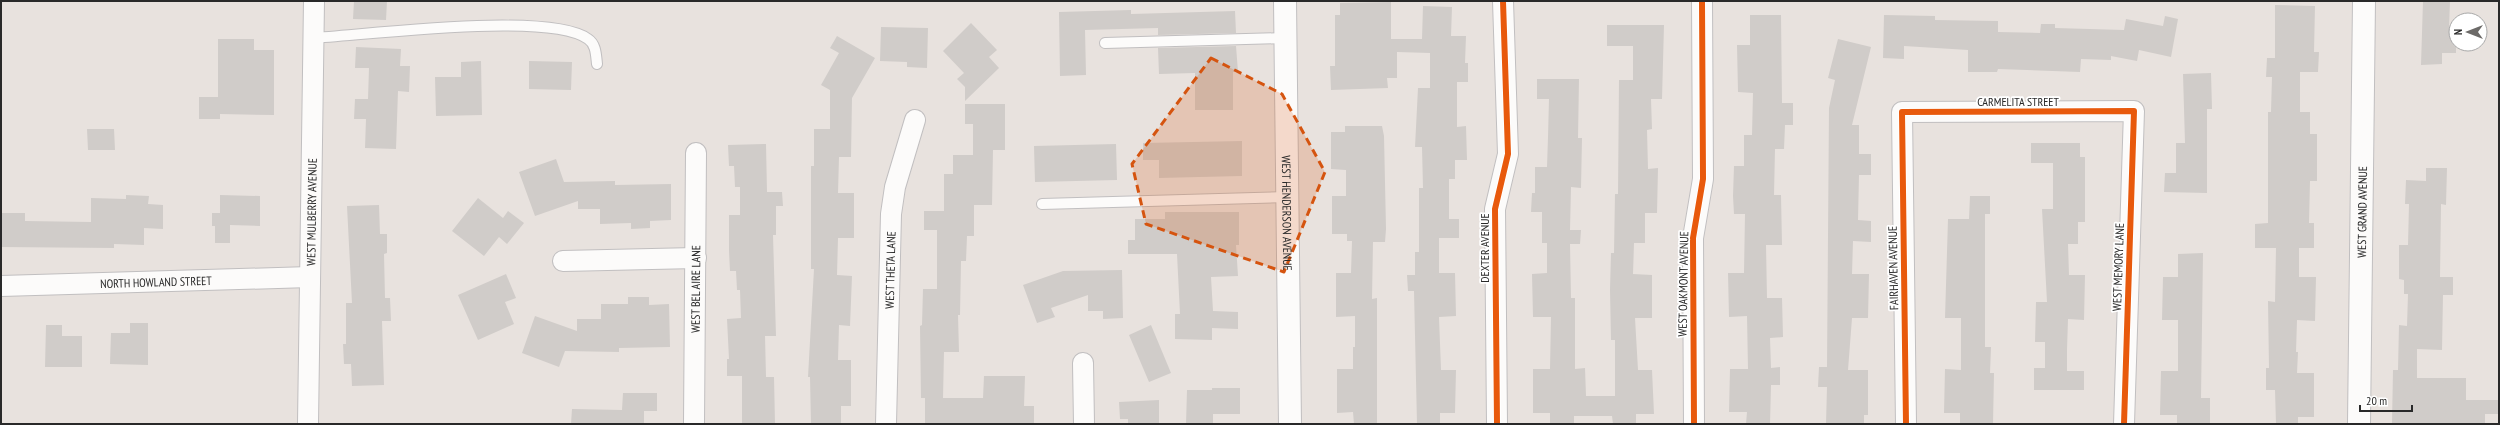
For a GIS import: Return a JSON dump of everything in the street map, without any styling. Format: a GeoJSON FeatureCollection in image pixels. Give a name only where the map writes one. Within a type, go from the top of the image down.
{"type":"FeatureCollection","features":[{"type":"Feature","properties":{"kind":"main road","name":"WEST HENDERSON AVENUE"},"geometry":{"type":"LineString","coordinates":[[1285,1],[1290,424]]}},
{"type":"Feature","properties":{"kind":"main road","name":"WEST GRAND AVENUE"},"geometry":{"type":"LineString","coordinates":[[2360,424],[2364,1]]}},
{"type":"Feature","properties":{"kind":"street","name":"WEST MULBERRY AVENUE"},"geometry":{"type":"LineString","coordinates":[[308,424],[314,1]]}},
{"type":"Feature","properties":{"kind":"street","name":"DEXTER AVENUE"},"geometry":{"type":"LineString","coordinates":[[1497,424],[1495,209],[1508,154],[1503,1]]}},
{"type":"Feature","properties":{"kind":"street","name":"WEST OAKMONT AVENUE"},"geometry":{"type":"LineString","coordinates":[[1694,424],[1693,238],[1703,179],[1702,1]]}},
{"type":"Feature","properties":{"kind":"street","name":"CARMELITA STREET"},"geometry":{"type":"LineString","coordinates":[[1902,112],[2134,111]]}},
{"type":"Feature","properties":{"kind":"street","name":"WEST MEMORY LANE"},"geometry":{"type":"LineString","coordinates":[[2124,424],[2134,111]]}},
{"type":"Feature","properties":{"kind":"street","name":"FAIRHAVEN AVENUE"},"geometry":{"type":"LineString","coordinates":[[1902,112],[1906,424]]}},
{"type":"Feature","properties":{"kind":"street","name":"WEST THETA LANE"},"geometry":{"type":"LineString","coordinates":[[886,424],[891,214],[895,187],[915,120]]}},
{"type":"Feature","properties":{"kind":"street","name":"WEST BEL AIRE LANE"},"geometry":{"type":"LineString","coordinates":[[694,424],[696,153]]}},
{"type":"Feature","properties":{"kind":"street"},"geometry":{"type":"LineString","coordinates":[[563,261],[696,258]]}},
{"type":"Feature","properties":{"kind":"street","name":"NORTH HOWLAND STREET"},"geometry":{"type":"LineString","coordinates":[[1,286],[310,278]]}},
{"type":"Feature","properties":{"kind":"street"},"geometry":{"type":"LineString","coordinates":[[1083,363],[1084,424]]}},
{"type":"Feature","properties":{"kind":"lane"},"geometry":{"type":"LineString","coordinates":[[313,38],[471,27],[518,26],[550,28],[572,32],[589,39],[595,46],[597,64]]}},
{"type":"Feature","properties":{"kind":"lane"},"geometry":{"type":"LineString","coordinates":[[1105,43],[1285,38]]}},
{"type":"Feature","properties":{"kind":"lane"},"geometry":{"type":"LineString","coordinates":[[1042,204],[1287,197]]}},
{"type":"Feature","properties":{"kind":"highlighted area"},"geometry":{"type":"Polygon","coordinates":[[[1211,58],[1282,94],[1325,172],[1284,272],[1146,224],[1132,164],[1211,58]]]}},
{"type":"Feature","properties":{"kind":"building"},"geometry":{"type":"Polygon","coordinates":[[[354,1],[387,1],[386,20],[353,19],[354,1]]]}},
{"type":"Feature","properties":{"kind":"building"},"geometry":{"type":"Polygon","coordinates":[[[2423,1],[2450,1],[2450,12],[2448,12],[2448,52],[2456,53],[2442,53],[2442,64],[2421,65],[2423,1]]]}},
{"type":"Feature","properties":{"kind":"building"},"geometry":{"type":"Polygon","coordinates":[[[1391,2],[1391,39],[1422,39],[1423,6],[1452,7],[1451,36],[1466,36],[1465,63],[1468,63],[1468,82],[1457,82],[1457,127],[1466,126],[1467,160],[1455,160],[1455,179],[1449,179],[1449,219],[1459,219],[1459,238],[1439,238],[1439,273],[1455,273],[1456,316],[1439,317],[1441,370],[1456,370],[1455,413],[1440,413],[1440,424],[1417,424],[1414,291],[1408,291],[1407,275],[1415,275],[1415,252],[1419,252],[1419,188],[1423,188],[1422,147],[1415,147],[1418,88],[1430,88],[1430,53],[1397,52],[1397,78],[1387,78],[1388,88],[1331,90],[1330,66],[1335,66],[1335,15],[1340,15],[1340,3],[1391,2]]]}},
{"type":"Feature","properties":{"kind":"building"},"geometry":{"type":"Polygon","coordinates":[[[2275,5],[2315,6],[2314,52],[2319,52],[2318,72],[2300,72],[2300,112],[2310,112],[2310,134],[2317,134],[2317,181],[2310,181],[2309,223],[2314,223],[2314,248],[2299,248],[2299,277],[2316,277],[2315,321],[2297,320],[2296,352],[2298,352],[2297,373],[2314,373],[2314,417],[2298,417],[2298,424],[2276,424],[2275,390],[2266,390],[2266,368],[2269,368],[2268,301],[2275,302],[2276,248],[2255,248],[2255,224],[2268,223],[2268,112],[2271,112],[2272,77],[2266,77],[2267,58],[2275,58],[2275,5]]]}},
{"type":"Feature","properties":{"kind":"building"},"geometry":{"type":"Polygon","coordinates":[[[1131,10],[1131,14],[1235,11],[1236,33],[1158,35],[1158,28],[1085,30],[1086,75],[1060,76],[1059,12],[1131,10]]]}},
{"type":"Feature","properties":{"kind":"building"},"geometry":{"type":"Polygon","coordinates":[[[1750,15],[1781,15],[1782,103],[1793,103],[1793,125],[1785,125],[1784,149],[1775,149],[1774,195],[1781,195],[1782,245],[1766,245],[1767,298],[1782,298],[1783,337],[1770,338],[1771,368],[1780,367],[1780,385],[1771,385],[1770,424],[1746,424],[1747,412],[1729,412],[1730,369],[1748,369],[1747,316],[1729,317],[1728,273],[1744,273],[1745,214],[1734,214],[1733,196],[1734,166],[1744,166],[1744,135],[1752,135],[1753,93],[1738,92],[1737,45],[1750,45],[1750,15]]]}},
{"type":"Feature","properties":{"kind":"building"},"geometry":{"type":"Polygon","coordinates":[[[1884,15],[1935,16],[1935,20],[1998,21],[1998,32],[2040,33],[2041,24],[2055,24],[2055,28],[2124,30],[2126,19],[2163,26],[2165,16],[2178,19],[2171,57],[2139,50],[2137,61],[2111,56],[2111,60],[2081,59],[2080,72],[1998,69],[1997,72],[1968,72],[1968,50],[1904,46],[1904,59],[1883,58],[1884,15]]]}},
{"type":"Feature","properties":{"kind":"building"},"geometry":{"type":"Polygon","coordinates":[[[971,23],[997,50],[989,57],[999,68],[965,101],[965,87],[957,79],[964,73],[943,51],[971,23]]]}},
{"type":"Feature","properties":{"kind":"building"},"geometry":{"type":"Polygon","coordinates":[[[1607,25],[1664,25],[1662,99],[1651,99],[1652,129],[1647,130],[1648,169],[1658,168],[1657,213],[1645,213],[1645,243],[1634,243],[1633,274],[1652,275],[1652,318],[1635,318],[1638,370],[1652,370],[1654,414],[1636,414],[1636,424],[1613,424],[1612,416],[1574,416],[1574,424],[1550,424],[1550,413],[1533,413],[1533,369],[1550,369],[1551,317],[1533,317],[1532,274],[1547,273],[1547,243],[1542,243],[1542,212],[1531,212],[1532,193],[1535,193],[1535,167],[1547,167],[1549,99],[1537,99],[1537,79],[1579,79],[1578,138],[1582,138],[1581,188],[1571,187],[1570,230],[1581,230],[1580,244],[1570,244],[1571,298],[1575,298],[1575,369],[1585,368],[1586,396],[1615,396],[1615,340],[1611,340],[1610,290],[1611,253],[1614,253],[1615,194],[1618,194],[1619,80],[1633,80],[1633,46],[1607,46],[1607,25]]]}},
{"type":"Feature","properties":{"kind":"building"},"geometry":{"type":"Polygon","coordinates":[[[881,27],[928,28],[927,68],[907,67],[907,62],[880,61],[881,27]]]}},
{"type":"Feature","properties":{"kind":"building"},"geometry":{"type":"Polygon","coordinates":[[[837,36],[875,58],[852,98],[851,157],[839,157],[838,193],[854,193],[854,238],[838,238],[837,275],[852,276],[850,326],[839,325],[838,360],[851,360],[851,406],[841,406],[841,424],[811,424],[810,377],[808,377],[814,269],[811,269],[811,166],[814,166],[814,129],[830,129],[830,90],[821,85],[839,53],[830,48],[837,36]]]}},
{"type":"Feature","properties":{"kind":"building"},"geometry":{"type":"Polygon","coordinates":[[[218,39],[254,39],[254,50],[274,50],[274,115],[220,114],[220,119],[199,119],[199,97],[218,97],[218,39]]]}},
{"type":"Feature","properties":{"kind":"building"},"geometry":{"type":"Polygon","coordinates":[[[1838,39],[1871,47],[1852,125],[1859,125],[1859,154],[1871,154],[1871,175],[1859,175],[1858,220],[1871,221],[1871,242],[1853,241],[1852,274],[1869,274],[1868,318],[1852,318],[1848,370],[1868,370],[1868,415],[1864,415],[1864,424],[1826,424],[1827,387],[1818,387],[1819,367],[1827,367],[1829,108],[1835,80],[1828,78],[1838,39]]]}},
{"type":"Feature","properties":{"kind":"building"},"geometry":{"type":"Polygon","coordinates":[[[1236,46],[1238,72],[1233,72],[1233,110],[1195,110],[1195,73],[1159,74],[1158,48],[1236,46]]]}},
{"type":"Feature","properties":{"kind":"building"},"geometry":{"type":"Polygon","coordinates":[[[356,47],[401,49],[400,66],[410,66],[409,92],[398,91],[396,149],[365,148],[366,119],[354,119],[355,99],[368,99],[369,68],[355,68],[356,47]]]}},
{"type":"Feature","properties":{"kind":"building"},"geometry":{"type":"Polygon","coordinates":[[[481,61],[482,115],[436,116],[435,77],[461,77],[461,62],[481,61]]]}},
{"type":"Feature","properties":{"kind":"building"},"geometry":{"type":"Polygon","coordinates":[[[529,61],[572,62],[571,90],[529,89],[529,61]]]}},
{"type":"Feature","properties":{"kind":"building"},"geometry":{"type":"Polygon","coordinates":[[[2211,73],[2212,109],[2207,109],[2207,193],[2164,192],[2165,173],[2176,173],[2176,143],[2185,143],[2183,74],[2211,73]]]}},
{"type":"Feature","properties":{"kind":"building"},"geometry":{"type":"Polygon","coordinates":[[[965,104],[1005,104],[1005,150],[993,150],[992,205],[974,205],[974,236],[967,236],[966,261],[961,261],[960,315],[958,315],[959,352],[944,352],[943,398],[983,398],[984,376],[1025,376],[1024,406],[1034,406],[1034,424],[925,424],[925,398],[921,398],[920,326],[922,325],[923,289],[937,289],[937,230],[924,230],[924,211],[944,211],[944,174],[953,174],[953,155],[973,155],[973,124],[965,124],[965,104]]]}},
{"type":"Feature","properties":{"kind":"building"},"geometry":{"type":"Polygon","coordinates":[[[1345,126],[1382,126],[1384,136],[1385,242],[1373,242],[1372,299],[1377,298],[1377,424],[1354,424],[1353,412],[1337,413],[1337,369],[1353,369],[1353,347],[1355,347],[1355,316],[1336,317],[1336,273],[1351,273],[1352,241],[1347,241],[1347,234],[1332,234],[1332,196],[1346,196],[1346,170],[1331,169],[1331,132],[1345,132],[1345,126]]]}},
{"type":"Feature","properties":{"kind":"building"},"geometry":{"type":"Polygon","coordinates":[[[87,129],[114,129],[115,150],[88,150],[87,129]]]}},
{"type":"Feature","properties":{"kind":"building"},"geometry":{"type":"Polygon","coordinates":[[[1242,141],[1242,176],[1159,178],[1159,160],[1143,160],[1143,143],[1242,141]]]}},
{"type":"Feature","properties":{"kind":"building"},"geometry":{"type":"Polygon","coordinates":[[[2031,143],[2080,143],[2080,157],[2085,157],[2085,222],[2078,222],[2078,244],[2068,244],[2069,275],[2085,275],[2084,320],[2068,319],[2067,350],[2067,371],[2084,371],[2084,390],[2034,390],[2034,368],[2045,368],[2045,342],[2035,342],[2036,302],[2047,302],[2042,209],[2053,209],[2053,163],[2031,163],[2031,143]]]}},
{"type":"Feature","properties":{"kind":"building"},"geometry":{"type":"Polygon","coordinates":[[[766,144],[767,192],[782,192],[783,206],[776,206],[776,235],[773,235],[776,336],[765,336],[766,377],[774,377],[775,424],[742,424],[742,376],[727,376],[727,359],[729,359],[727,319],[741,318],[740,290],[737,290],[736,271],[730,271],[729,251],[729,215],[740,215],[740,187],[735,187],[734,166],[729,166],[728,145],[766,144]]]}},
{"type":"Feature","properties":{"kind":"building"},"geometry":{"type":"Polygon","coordinates":[[[1116,144],[1117,180],[1035,182],[1034,146],[1116,144]]]}},
{"type":"Feature","properties":{"kind":"building"},"geometry":{"type":"Polygon","coordinates":[[[556,159],[564,182],[615,181],[615,185],[671,184],[671,220],[650,221],[650,228],[631,229],[631,223],[600,224],[600,209],[578,209],[578,201],[535,216],[519,172],[556,159]]]}},
{"type":"Feature","properties":{"kind":"building"},"geometry":{"type":"Polygon","coordinates":[[[2426,168],[2447,168],[2446,205],[2441,204],[2440,277],[2453,277],[2453,295],[2443,295],[2442,350],[2417,349],[2417,378],[2466,378],[2466,400],[2499,400],[2499,414],[2485,414],[2485,424],[2392,424],[2393,370],[2398,370],[2399,325],[2407,326],[2408,294],[2404,294],[2404,280],[2399,279],[2399,245],[2408,245],[2409,204],[2405,204],[2406,180],[2426,181],[2426,168]]]}},
{"type":"Feature","properties":{"kind":"building"},"geometry":{"type":"Polygon","coordinates":[[[126,195],[149,196],[148,204],[163,205],[163,229],[144,228],[144,245],[114,244],[114,248],[1,247],[2,213],[25,213],[25,221],[91,222],[91,198],[126,199],[126,195]]]}},
{"type":"Feature","properties":{"kind":"building"},"geometry":{"type":"Polygon","coordinates":[[[220,195],[260,196],[260,226],[230,225],[230,243],[215,243],[215,226],[212,226],[212,213],[220,213],[220,195]]]}},
{"type":"Feature","properties":{"kind":"building"},"geometry":{"type":"Polygon","coordinates":[[[1970,196],[1990,196],[1990,214],[1985,214],[1985,347],[1991,347],[1990,373],[1994,373],[1993,424],[1960,424],[1960,413],[1944,413],[1945,369],[1961,370],[1961,318],[1945,318],[1948,219],[1969,219],[1970,196]]]}},
{"type":"Feature","properties":{"kind":"building"},"geometry":{"type":"Polygon","coordinates":[[[478,198],[503,218],[508,211],[524,223],[507,244],[499,237],[484,256],[452,231],[478,198]]]}},
{"type":"Feature","properties":{"kind":"building"},"geometry":{"type":"Polygon","coordinates":[[[379,205],[380,234],[387,234],[387,253],[384,254],[385,298],[390,298],[391,321],[382,321],[384,385],[352,386],[351,364],[344,364],[343,344],[346,344],[346,303],[352,303],[347,206],[379,205]]]}},
{"type":"Feature","properties":{"kind":"building"},"geometry":{"type":"Polygon","coordinates":[[[1165,212],[1239,212],[1239,245],[1236,245],[1238,276],[1211,277],[1213,311],[1238,312],[1238,329],[1212,328],[1212,340],[1175,339],[1175,314],[1180,314],[1177,254],[1128,254],[1128,240],[1135,240],[1135,219],[1165,219],[1165,212]]]}},
{"type":"Feature","properties":{"kind":"building"},"geometry":{"type":"Polygon","coordinates":[[[2203,253],[2201,398],[2210,398],[2210,424],[2177,424],[2177,415],[2160,415],[2161,371],[2178,371],[2178,320],[2162,320],[2163,277],[2178,277],[2178,254],[2203,253]]]}},
{"type":"Feature","properties":{"kind":"building"},"geometry":{"type":"Polygon","coordinates":[[[1122,270],[1123,318],[1103,319],[1103,311],[1088,311],[1088,295],[1051,308],[1055,317],[1037,323],[1023,285],[1063,271],[1122,270]]]}},
{"type":"Feature","properties":{"kind":"building"},"geometry":{"type":"Polygon","coordinates":[[[506,274],[516,298],[505,302],[514,324],[478,340],[458,295],[506,274]]]}},
{"type":"Feature","properties":{"kind":"building"},"geometry":{"type":"Polygon","coordinates":[[[628,297],[649,297],[649,305],[669,304],[670,347],[619,348],[619,352],[565,351],[559,367],[522,353],[535,316],[577,331],[577,319],[601,319],[601,304],[628,304],[628,297]]]}},
{"type":"Feature","properties":{"kind":"building"},"geometry":{"type":"Polygon","coordinates":[[[130,323],[148,323],[148,365],[110,364],[111,333],[130,333],[130,323]]]}},
{"type":"Feature","properties":{"kind":"building"},"geometry":{"type":"Polygon","coordinates":[[[46,325],[62,325],[62,336],[82,336],[82,367],[45,367],[46,325]]]}},
{"type":"Feature","properties":{"kind":"building"},"geometry":{"type":"Polygon","coordinates":[[[1151,325],[1171,373],[1149,382],[1129,335],[1151,325]]]}},
{"type":"Feature","properties":{"kind":"building"},"geometry":{"type":"Polygon","coordinates":[[[1212,388],[1240,388],[1240,414],[1213,414],[1213,424],[1186,424],[1187,390],[1212,390],[1212,388]]]}},
{"type":"Feature","properties":{"kind":"building"},"geometry":{"type":"Polygon","coordinates":[[[623,393],[657,393],[657,411],[644,411],[644,424],[571,424],[572,409],[622,410],[623,393]]]}},
{"type":"Feature","properties":{"kind":"building"},"geometry":{"type":"Polygon","coordinates":[[[1159,400],[1159,424],[1128,424],[1128,419],[1120,419],[1119,402],[1159,400]]]}},
{"type":"Feature","properties":{"kind":"cycle path"},"geometry":{"type":"LineString","coordinates":[[1497,424],[1495,209],[1508,154],[1503,1]]}},
{"type":"Feature","properties":{"kind":"cycle path"},"geometry":{"type":"LineString","coordinates":[[1694,424],[1693,238],[1703,179],[1702,1]]}},
{"type":"Feature","properties":{"kind":"cycle path"},"geometry":{"type":"LineString","coordinates":[[1906,424],[1902,112],[2134,111],[2124,424]]}}]}
